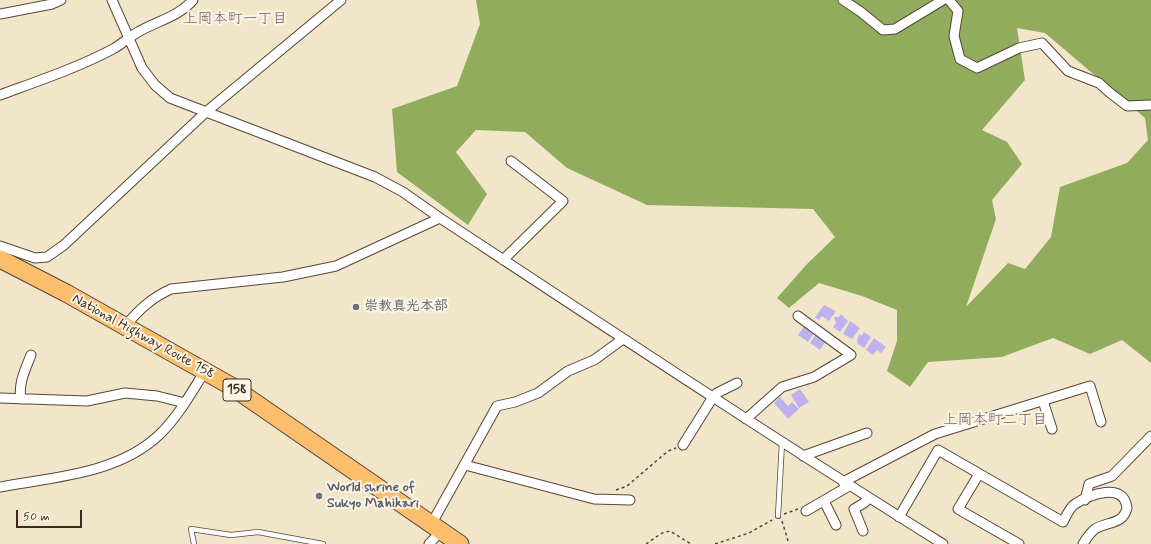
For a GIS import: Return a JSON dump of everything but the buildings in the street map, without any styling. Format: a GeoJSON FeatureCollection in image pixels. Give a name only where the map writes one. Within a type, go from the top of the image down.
{"type":"FeatureCollection","features":[{"type":"Feature","properties":{"kind":"highway","name":"National Highway Route 158"},"geometry":{"type":"LineString","coordinates":[[0,258],[231,386],[460,544]]}},
{"type":"Feature","properties":{"kind":"street"},"geometry":{"type":"LineString","coordinates":[[0,14],[52,4],[60,0]]}},
{"type":"Feature","properties":{"kind":"street"},"geometry":{"type":"LineString","coordinates":[[112,0],[142,68],[155,85],[170,98],[375,177],[403,192],[503,260],[868,499],[943,544]]}},
{"type":"Feature","properties":{"kind":"street"},"geometry":{"type":"LineString","coordinates":[[0,95],[64,71],[113,48],[137,32],[170,17],[187,7],[193,0]]}},
{"type":"Feature","properties":{"kind":"street"},"geometry":{"type":"LineString","coordinates":[[0,246],[35,258],[47,257],[64,245],[206,112],[341,0]]}},
{"type":"Feature","properties":{"kind":"street"},"geometry":{"type":"LineString","coordinates":[[843,0],[883,30],[895,28],[943,0]]}},
{"type":"Feature","properties":{"kind":"street"},"geometry":{"type":"LineString","coordinates":[[949,0],[958,11],[954,36],[960,60],[976,68],[1019,48],[1042,43],[1068,70],[1099,83],[1127,106],[1151,105]]}},
{"type":"Feature","properties":{"kind":"street"},"geometry":{"type":"LineString","coordinates":[[503,260],[563,201],[510,161]]}},
{"type":"Feature","properties":{"kind":"street"},"geometry":{"type":"LineString","coordinates":[[125,326],[138,310],[155,296],[171,289],[283,277],[336,266],[440,218]]}},
{"type":"Feature","properties":{"kind":"street"},"geometry":{"type":"LineString","coordinates":[[746,419],[782,387],[814,377],[851,355],[798,316]]}},
{"type":"Feature","properties":{"kind":"street"},"geometry":{"type":"LineString","coordinates":[[429,544],[465,465],[497,406],[515,402],[538,393],[568,371],[594,360],[623,339]]}},
{"type":"Feature","properties":{"kind":"street"},"geometry":{"type":"LineString","coordinates":[[21,399],[21,381],[31,355]]}},
{"type":"Feature","properties":{"kind":"street"},"geometry":{"type":"LineString","coordinates":[[0,486],[106,466],[126,458],[159,435],[185,403],[205,371]]}},
{"type":"Feature","properties":{"kind":"street"},"geometry":{"type":"LineString","coordinates":[[683,445],[713,397],[717,393],[737,383]]}},
{"type":"Feature","properties":{"kind":"street"},"geometry":{"type":"LineString","coordinates":[[806,511],[846,484],[935,434],[1090,386],[1101,422]]}},
{"type":"Feature","properties":{"kind":"street"},"geometry":{"type":"LineString","coordinates":[[0,398],[88,401],[125,393],[157,396],[185,403]]}},
{"type":"Feature","properties":{"kind":"street"},"geometry":{"type":"LineString","coordinates":[[1043,401],[1052,429]]}},
{"type":"Feature","properties":{"kind":"street"},"geometry":{"type":"LineString","coordinates":[[804,456],[867,433]]}},
{"type":"Feature","properties":{"kind":"street"},"geometry":{"type":"LineString","coordinates":[[1085,500],[1089,484],[1112,476],[1151,436]]}},
{"type":"Feature","properties":{"kind":"street"},"geometry":{"type":"LineString","coordinates":[[900,517],[938,450],[1063,522],[1075,504],[1112,491],[1123,497],[1127,508],[1121,520],[1093,530],[1083,544]]}},
{"type":"Feature","properties":{"kind":"street"},"geometry":{"type":"LineString","coordinates":[[465,465],[594,499],[630,500]]}},
{"type":"Feature","properties":{"kind":"street"},"geometry":{"type":"LineString","coordinates":[[979,474],[958,509],[1019,544]]}},
{"type":"Feature","properties":{"kind":"street"},"geometry":{"type":"LineString","coordinates":[[863,531],[854,509],[868,499]]}},
{"type":"Feature","properties":{"kind":"street"},"geometry":{"type":"LineString","coordinates":[[824,500],[836,525]]}},
{"type":"Feature","properties":{"kind":"lane"},"geometry":{"type":"LineString","coordinates":[[778,516],[782,442]]}},
{"type":"Feature","properties":{"kind":"lane"},"geometry":{"type":"LineString","coordinates":[[194,544],[191,529],[231,535],[258,532],[323,544]]}},
{"type":"Feature","properties":{"kind":"path"},"geometry":{"type":"LineString","coordinates":[[614,491],[627,486],[668,451],[683,445]]}},
{"type":"Feature","properties":{"kind":"path"},"geometry":{"type":"LineString","coordinates":[[789,544],[781,515],[804,508],[806,511]]}},
{"type":"Feature","properties":{"kind":"path"},"geometry":{"type":"LineString","coordinates":[[715,544],[749,533],[778,516]]}},
{"type":"Feature","properties":{"kind":"path"},"geometry":{"type":"LineString","coordinates":[[646,544],[670,531],[691,544]]}},
{"type":"Feature","properties":{"kind":"green space"},"geometry":{"type":"Polygon","coordinates":[[[476,0],[1151,0],[1151,363],[1122,340],[1090,354],[1053,338],[1002,357],[928,362],[910,387],[887,371],[897,341],[897,310],[862,296],[819,283],[789,308],[777,298],[807,264],[835,237],[813,209],[647,205],[567,168],[525,132],[476,130],[456,152],[487,194],[468,225],[397,172],[392,109],[457,86],[480,24],[476,0]],[[1017,28],[1025,80],[982,130],[1007,142],[1022,164],[992,200],[996,219],[966,307],[1008,263],[1025,269],[1051,237],[1060,187],[1127,163],[1148,140],[1145,118],[1045,33],[1017,28]]]}},
{"type":"Feature","properties":{"kind":"place","name":"崇教真光本部"},"geometry":{"type":"Point","coordinates":[356,307]}},
{"type":"Feature","properties":{"kind":"place","name":"World shrine of Sukyo Mahikari"},"geometry":{"type":"Point","coordinates":[319,496]}},
{"type":"Feature","properties":{"kind":"district","name":"上岡本町一丁目"},"geometry":{"type":"Point","coordinates":[235,20]}},
{"type":"Feature","properties":{"kind":"district","name":"上岡本町二丁目"},"geometry":{"type":"Point","coordinates":[995,421]}}]}
